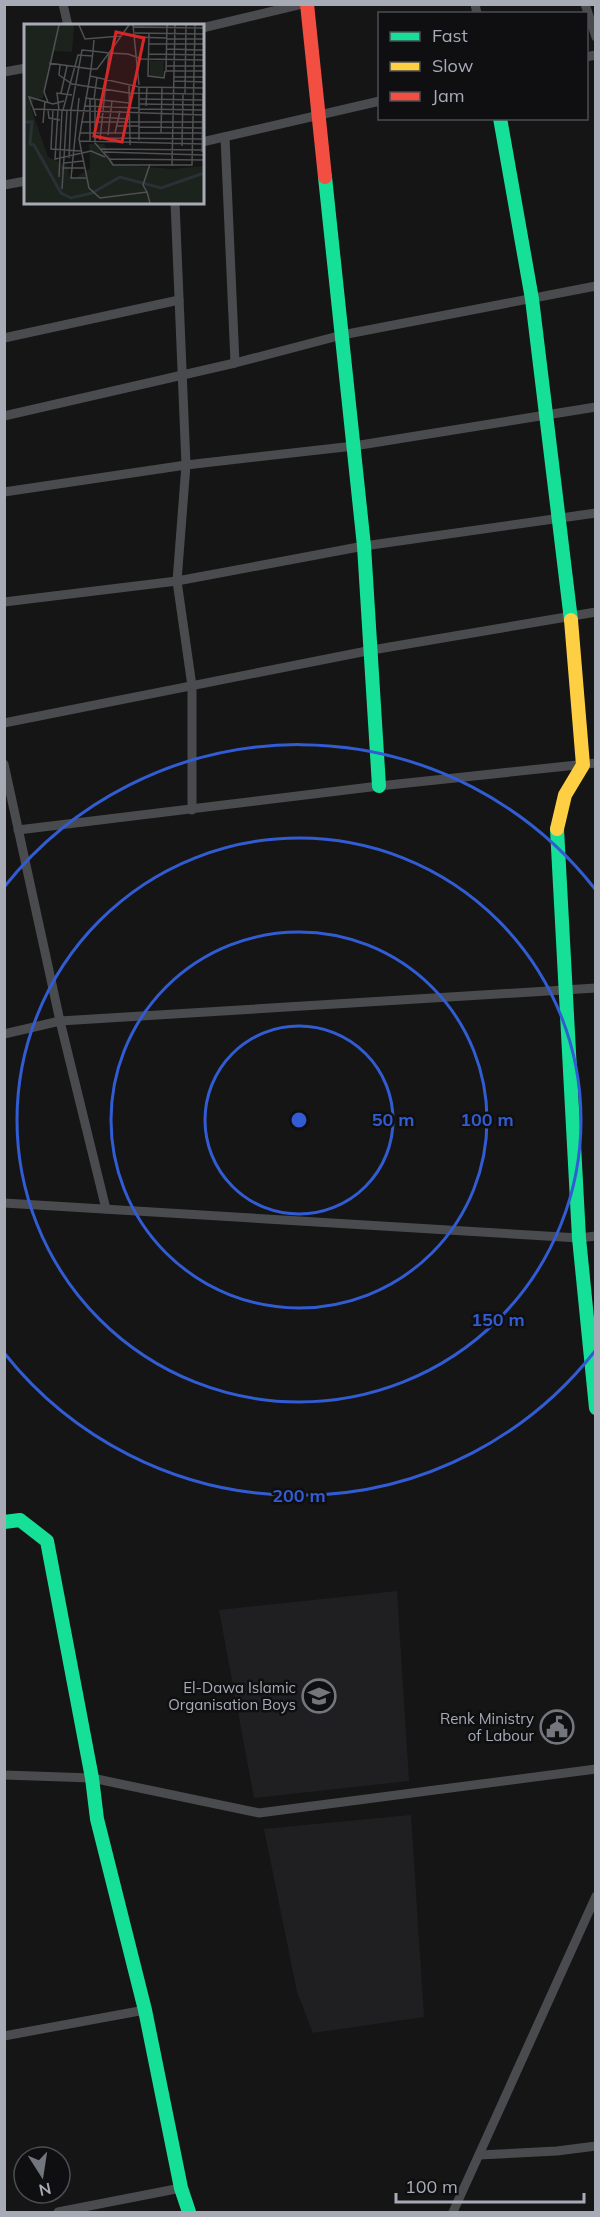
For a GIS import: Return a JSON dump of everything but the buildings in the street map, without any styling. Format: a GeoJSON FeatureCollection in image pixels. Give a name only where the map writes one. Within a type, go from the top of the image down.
{"type":"FeatureCollection","features":[{"type":"Feature","properties":{"kind":"street"},"geometry":{"type":"LineString","coordinates":[[63,4],[68,24]]}},
{"type":"Feature","properties":{"kind":"street"},"geometry":{"type":"LineString","coordinates":[[204,28],[302,4]]}},
{"type":"Feature","properties":{"kind":"street"},"geometry":{"type":"LineString","coordinates":[[307,4],[364,546],[380,786]]}},
{"type":"Feature","properties":{"kind":"street"},"geometry":{"type":"LineString","coordinates":[[588,13],[596,37]]}},
{"type":"Feature","properties":{"kind":"street"},"geometry":{"type":"LineString","coordinates":[[4,72],[24,68]]}},
{"type":"Feature","properties":{"kind":"street"},"geometry":{"type":"LineString","coordinates":[[204,142],[378,101]]}},
{"type":"Feature","properties":{"kind":"street"},"geometry":{"type":"LineString","coordinates":[[500,120],[532,299],[589,764],[565,795],[557,826],[579,1238],[596,1408]]}},
{"type":"Feature","properties":{"kind":"street"},"geometry":{"type":"LineString","coordinates":[[225,137],[236,363]]}},
{"type":"Feature","properties":{"kind":"street"},"geometry":{"type":"LineString","coordinates":[[4,185],[24,181]]}},
{"type":"Feature","properties":{"kind":"street"},"geometry":{"type":"LineString","coordinates":[[175,204],[186,465],[177,581],[192,687],[192,810]]}},
{"type":"Feature","properties":{"kind":"street"},"geometry":{"type":"LineString","coordinates":[[4,416],[236,363],[342,335],[596,286]]}},
{"type":"Feature","properties":{"kind":"street"},"geometry":{"type":"LineString","coordinates":[[4,338],[179,300]]}},
{"type":"Feature","properties":{"kind":"street"},"geometry":{"type":"LineString","coordinates":[[4,492],[186,465],[354,446],[547,413],[596,407]]}},
{"type":"Feature","properties":{"kind":"street"},"geometry":{"type":"LineString","coordinates":[[4,602],[177,581],[364,546],[596,513]]}},
{"type":"Feature","properties":{"kind":"street"},"geometry":{"type":"LineString","coordinates":[[4,723],[372,650],[596,612]]}},
{"type":"Feature","properties":{"kind":"street"},"geometry":{"type":"LineString","coordinates":[[18,830],[380,786],[589,764]]}},
{"type":"Feature","properties":{"kind":"street"},"geometry":{"type":"LineString","coordinates":[[4,765],[60,1021],[106,1209]]}},
{"type":"Feature","properties":{"kind":"street"},"geometry":{"type":"LineString","coordinates":[[4,1034],[60,1021],[596,988]]}},
{"type":"Feature","properties":{"kind":"street"},"geometry":{"type":"LineString","coordinates":[[4,1203],[579,1238],[596,1236]]}},
{"type":"Feature","properties":{"kind":"street"},"geometry":{"type":"LineString","coordinates":[[4,1522],[20,1520],[47,1541],[92,1778],[97,1819],[145,2010],[181,2188],[189,2212]]}},
{"type":"Feature","properties":{"kind":"street"},"geometry":{"type":"LineString","coordinates":[[4,1775],[92,1778],[259,1813],[596,1769]]}},
{"type":"Feature","properties":{"kind":"street"},"geometry":{"type":"LineString","coordinates":[[453,2212],[596,1896]]}},
{"type":"Feature","properties":{"kind":"street"},"geometry":{"type":"LineString","coordinates":[[4,2036],[145,2010]]}},
{"type":"Feature","properties":{"kind":"street"},"geometry":{"type":"LineString","coordinates":[[479,2155],[557,2151],[596,2146]]}},
{"type":"Feature","properties":{"kind":"street"},"geometry":{"type":"LineString","coordinates":[[58,2212],[181,2188]]}},
{"type":"Feature","properties":{"kind":"shaded area","name":"El-Dawa Islamic Organisation Boys"},"geometry":{"type":"Polygon","coordinates":[[[397,1591],[409,1781],[254,1798],[219,1610],[397,1591]]]}},
{"type":"Feature","properties":{"kind":"shaded area"},"geometry":{"type":"Polygon","coordinates":[[[411,1815],[424,2017],[313,2033],[297,1992],[264,1829],[411,1815]]]}},
{"type":"Feature","properties":{"kind":"traffic: fast"},"geometry":{"type":"LineString","coordinates":[[500,120],[532,299],[571,620]]}},
{"type":"Feature","properties":{"kind":"traffic: fast"},"geometry":{"type":"LineString","coordinates":[[325,177],[364,546],[379,786]]}},
{"type":"Feature","properties":{"kind":"traffic: fast"},"geometry":{"type":"LineString","coordinates":[[557,829],[579,1238],[596,1408]]}},
{"type":"Feature","properties":{"kind":"traffic: fast"},"geometry":{"type":"LineString","coordinates":[[4,1522],[20,1520],[47,1541],[92,1778],[97,1819],[145,2010],[181,2188],[189,2212]]}},
{"type":"Feature","properties":{"kind":"traffic: slow"},"geometry":{"type":"LineString","coordinates":[[557,829],[565,795],[583,765],[571,620]]}},
{"type":"Feature","properties":{"kind":"traffic: jam"},"geometry":{"type":"LineString","coordinates":[[307,4],[325,177]]}},
{"type":"Feature","properties":{"kind":"place","name":"El-Dawa Islamic Organisation Boys"},"geometry":{"type":"Point","coordinates":[319,1696]}},
{"type":"Feature","properties":{"kind":"place","name":"Renk Ministry of Labour"},"geometry":{"type":"Point","coordinates":[557,1727]}}]}
